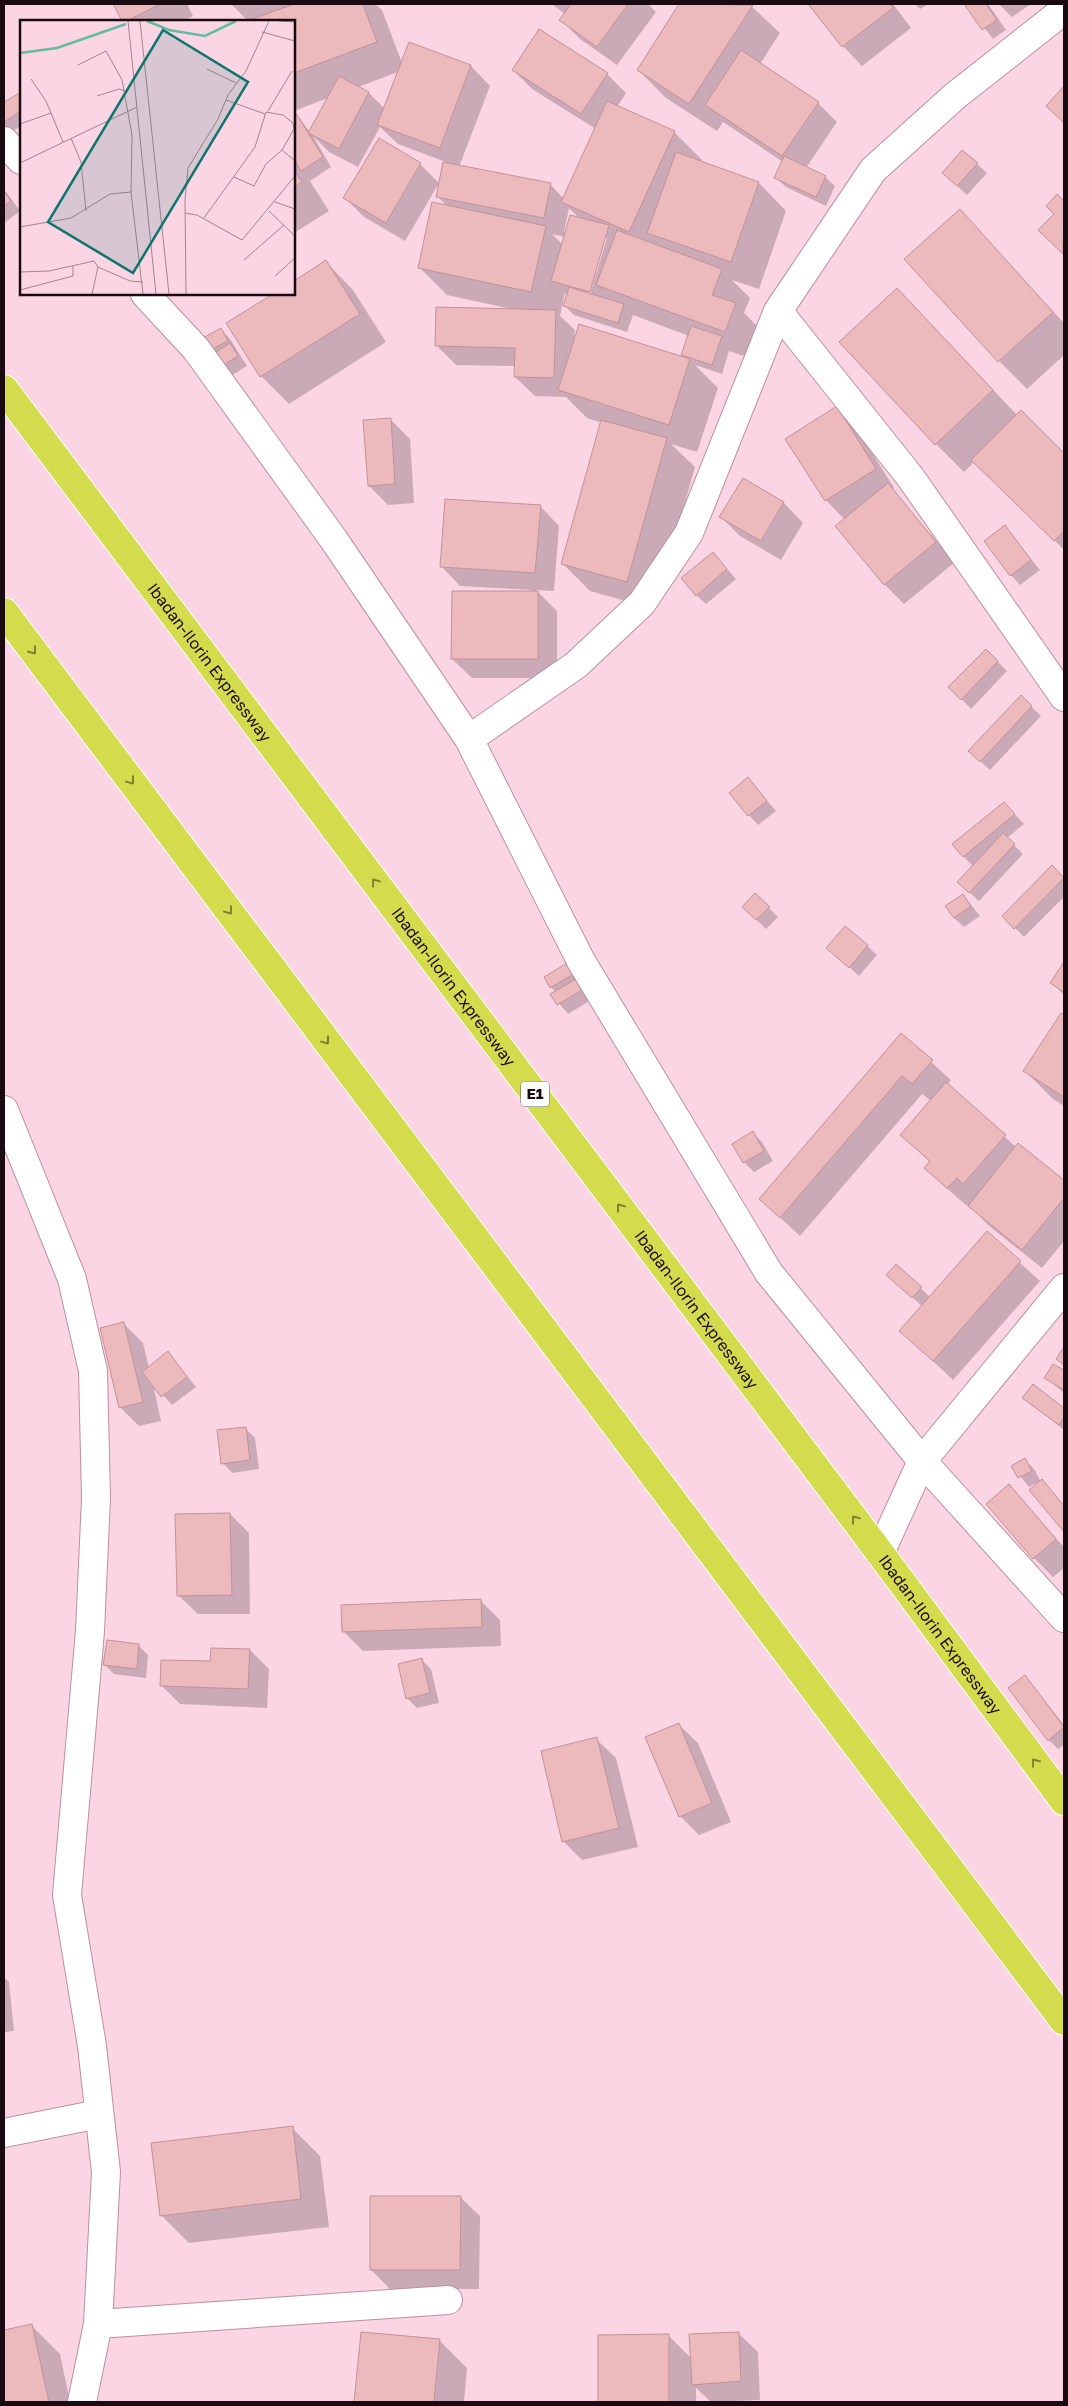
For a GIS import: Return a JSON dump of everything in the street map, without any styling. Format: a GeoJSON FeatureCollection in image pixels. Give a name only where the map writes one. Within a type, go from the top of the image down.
{"type":"FeatureCollection","features":[{"type":"Feature","properties":{"kind":"highway","name":"Ibadan-Ilorin Expressway"},"geometry":{"type":"LineString","coordinates":[[4,389],[880,1553],[1064,1801]]}},
{"type":"Feature","properties":{"kind":"highway"},"geometry":{"type":"LineString","coordinates":[[4,612],[1064,2021]]}},
{"type":"Feature","properties":{"kind":"street"},"geometry":{"type":"LineString","coordinates":[[469,739],[576,665],[642,604],[690,534],[778,311],[873,170],[955,96],[1064,10]]}},
{"type":"Feature","properties":{"kind":"street"},"geometry":{"type":"LineString","coordinates":[[4,141],[20,159]]}},
{"type":"Feature","properties":{"kind":"street"},"geometry":{"type":"LineString","coordinates":[[146,295],[196,349],[334,540],[469,739],[581,961],[769,1273],[922,1461],[1064,1618]]}},
{"type":"Feature","properties":{"kind":"street"},"geometry":{"type":"LineString","coordinates":[[778,311],[911,478],[1064,698]]}},
{"type":"Feature","properties":{"kind":"street"},"geometry":{"type":"LineString","coordinates":[[4,1110],[72,1279],[93,1371],[96,1498],[90,1622],[67,1895],[92,2046],[106,2172],[98,2324],[82,2402]]}},
{"type":"Feature","properties":{"kind":"street"},"geometry":{"type":"LineString","coordinates":[[880,1553],[922,1461],[1064,1288]]}},
{"type":"Feature","properties":{"kind":"street"},"geometry":{"type":"LineString","coordinates":[[4,2133],[99,2114]]}},
{"type":"Feature","properties":{"kind":"street"},"geometry":{"type":"LineString","coordinates":[[98,2324],[448,2300]]}},
{"type":"Feature","properties":{"kind":"building"},"geometry":{"type":"Polygon","coordinates":[[[113,4],[160,4],[129,20],[121,20],[113,4]]]}},
{"type":"Feature","properties":{"kind":"building"},"geometry":{"type":"Polygon","coordinates":[[[294,4],[363,4],[377,42],[295,73],[295,20],[250,20],[294,4]]]}},
{"type":"Feature","properties":{"kind":"building"},"geometry":{"type":"Polygon","coordinates":[[[571,4],[628,4],[597,47],[559,20],[571,4]]]}},
{"type":"Feature","properties":{"kind":"building"},"geometry":{"type":"Polygon","coordinates":[[[679,4],[753,5],[689,104],[637,70],[679,4]]]}},
{"type":"Feature","properties":{"kind":"building"},"geometry":{"type":"Polygon","coordinates":[[[808,4],[889,4],[893,8],[842,47],[808,4]]]}},
{"type":"Feature","properties":{"kind":"building"},"geometry":{"type":"Polygon","coordinates":[[[964,4],[986,4],[997,20],[982,30],[964,4]]]}},
{"type":"Feature","properties":{"kind":"building"},"geometry":{"type":"Polygon","coordinates":[[[539,29],[608,73],[581,114],[512,70],[539,29]]]}},
{"type":"Feature","properties":{"kind":"building"},"geometry":{"type":"Polygon","coordinates":[[[409,42],[471,65],[440,148],[377,125],[409,42]]]}},
{"type":"Feature","properties":{"kind":"building"},"geometry":{"type":"Polygon","coordinates":[[[741,50],[819,102],[782,156],[705,105],[741,50]]]}},
{"type":"Feature","properties":{"kind":"building"},"geometry":{"type":"Polygon","coordinates":[[[339,76],[369,92],[339,149],[308,133],[339,76]]]}},
{"type":"Feature","properties":{"kind":"building"},"geometry":{"type":"Polygon","coordinates":[[[1064,86],[1064,123],[1046,106],[1064,86]]]}},
{"type":"Feature","properties":{"kind":"building"},"geometry":{"type":"Polygon","coordinates":[[[20,93],[20,112],[4,122],[4,102],[20,93]]]}},
{"type":"Feature","properties":{"kind":"building"},"geometry":{"type":"Polygon","coordinates":[[[607,101],[675,131],[629,232],[561,202],[607,101]]]}},
{"type":"Feature","properties":{"kind":"building"},"geometry":{"type":"Polygon","coordinates":[[[295,112],[323,157],[301,171],[295,161],[295,112]]]}},
{"type":"Feature","properties":{"kind":"building"},"geometry":{"type":"Polygon","coordinates":[[[379,138],[421,163],[386,223],[343,198],[379,138]]]}},
{"type":"Feature","properties":{"kind":"building"},"geometry":{"type":"Polygon","coordinates":[[[962,150],[978,163],[957,186],[942,173],[962,150]]]}},
{"type":"Feature","properties":{"kind":"building"},"geometry":{"type":"Polygon","coordinates":[[[676,152],[759,182],[731,262],[647,233],[676,152]]]}},
{"type":"Feature","properties":{"kind":"building"},"geometry":{"type":"Polygon","coordinates":[[[784,156],[826,176],[816,197],[774,178],[784,156]]]}},
{"type":"Feature","properties":{"kind":"building"},"geometry":{"type":"Polygon","coordinates":[[[443,162],[551,183],[544,218],[436,197],[443,162]]]}},
{"type":"Feature","properties":{"kind":"building"},"geometry":{"type":"Polygon","coordinates":[[[295,172],[302,182],[295,186],[295,172]]]}},
{"type":"Feature","properties":{"kind":"building"},"geometry":{"type":"Polygon","coordinates":[[[4,191],[11,201],[4,206],[4,191]]]}},
{"type":"Feature","properties":{"kind":"building"},"geometry":{"type":"Polygon","coordinates":[[[1057,194],[1064,201],[1063,254],[1038,230],[1054,214],[1046,206],[1057,194]]]}},
{"type":"Feature","properties":{"kind":"building"},"geometry":{"type":"Polygon","coordinates":[[[432,202],[546,226],[531,292],[418,268],[432,202]]]}},
{"type":"Feature","properties":{"kind":"building"},"geometry":{"type":"Polygon","coordinates":[[[960,209],[1053,312],[998,362],[904,259],[960,209]]]}},
{"type":"Feature","properties":{"kind":"building"},"geometry":{"type":"Polygon","coordinates":[[[570,215],[609,225],[590,292],[551,281],[570,215]]]}},
{"type":"Feature","properties":{"kind":"building"},"geometry":{"type":"Polygon","coordinates":[[[617,230],[722,269],[712,295],[736,303],[725,332],[596,285],[617,230]]]}},
{"type":"Feature","properties":{"kind":"building"},"geometry":{"type":"Polygon","coordinates":[[[326,260],[360,314],[260,377],[226,323],[271,295],[295,295],[295,280],[326,260]]]}},
{"type":"Feature","properties":{"kind":"building"},"geometry":{"type":"Polygon","coordinates":[[[569,287],[624,304],[618,323],[563,306],[569,287]]]}},
{"type":"Feature","properties":{"kind":"building"},"geometry":{"type":"Polygon","coordinates":[[[897,288],[993,390],[935,445],[839,342],[897,288]]]}},
{"type":"Feature","properties":{"kind":"building"},"geometry":{"type":"Polygon","coordinates":[[[436,307],[556,310],[554,378],[514,377],[515,348],[435,346],[436,307]]]}},
{"type":"Feature","properties":{"kind":"building"},"geometry":{"type":"Polygon","coordinates":[[[579,324],[690,359],[669,425],[558,390],[579,324]]]}},
{"type":"Feature","properties":{"kind":"building"},"geometry":{"type":"Polygon","coordinates":[[[691,326],[722,336],[712,365],[681,355],[691,326]]]}},
{"type":"Feature","properties":{"kind":"building"},"geometry":{"type":"Polygon","coordinates":[[[221,328],[228,341],[208,351],[201,339],[221,328]]]}},
{"type":"Feature","properties":{"kind":"building"},"geometry":{"type":"Polygon","coordinates":[[[230,343],[238,356],[218,368],[210,356],[230,343]]]}},
{"type":"Feature","properties":{"kind":"building"},"geometry":{"type":"Polygon","coordinates":[[[837,406],[876,469],[825,501],[785,439],[837,406]]]}},
{"type":"Feature","properties":{"kind":"building"},"geometry":{"type":"Polygon","coordinates":[[[1021,410],[1064,453],[1064,531],[1054,541],[971,460],[1021,410]]]}},
{"type":"Feature","properties":{"kind":"building"},"geometry":{"type":"Polygon","coordinates":[[[391,418],[395,484],[368,486],[363,420],[391,418]]]}},
{"type":"Feature","properties":{"kind":"building"},"geometry":{"type":"Polygon","coordinates":[[[601,420],[667,438],[627,582],[561,564],[601,420]]]}},
{"type":"Feature","properties":{"kind":"building"},"geometry":{"type":"Polygon","coordinates":[[[743,478],[784,502],[761,541],[719,517],[743,478]]]}},
{"type":"Feature","properties":{"kind":"building"},"geometry":{"type":"Polygon","coordinates":[[[888,483],[936,542],[884,585],[835,526],[888,483]]]}},
{"type":"Feature","properties":{"kind":"building"},"geometry":{"type":"Polygon","coordinates":[[[445,499],[541,505],[535,573],[440,567],[445,499]]]}},
{"type":"Feature","properties":{"kind":"building"},"geometry":{"type":"Polygon","coordinates":[[[1005,525],[1031,560],[1010,576],[984,541],[1005,525]]]}},
{"type":"Feature","properties":{"kind":"building"},"geometry":{"type":"Polygon","coordinates":[[[713,552],[727,569],[696,596],[681,578],[713,552]]]}},
{"type":"Feature","properties":{"kind":"building"},"geometry":{"type":"Polygon","coordinates":[[[452,591],[538,591],[538,659],[451,659],[452,591]]]}},
{"type":"Feature","properties":{"kind":"building"},"geometry":{"type":"Polygon","coordinates":[[[986,649],[998,661],[961,700],[948,687],[986,649]]]}},
{"type":"Feature","properties":{"kind":"building"},"geometry":{"type":"Polygon","coordinates":[[[1021,695],[1032,706],[980,762],[968,751],[1021,695]]]}},
{"type":"Feature","properties":{"kind":"building"},"geometry":{"type":"Polygon","coordinates":[[[748,777],[767,801],[748,816],[729,793],[748,777]]]}},
{"type":"Feature","properties":{"kind":"building"},"geometry":{"type":"Polygon","coordinates":[[[1004,802],[1015,814],[963,857],[952,844],[1004,802]]]}},
{"type":"Feature","properties":{"kind":"building"},"geometry":{"type":"Polygon","coordinates":[[[1003,833],[1015,844],[969,893],[957,882],[1003,833]]]}},
{"type":"Feature","properties":{"kind":"building"},"geometry":{"type":"Polygon","coordinates":[[[1052,865],[1064,878],[1014,929],[1002,916],[1052,865]]]}},
{"type":"Feature","properties":{"kind":"building"},"geometry":{"type":"Polygon","coordinates":[[[755,893],[770,907],[756,920],[742,907],[755,893]]]}},
{"type":"Feature","properties":{"kind":"building"},"geometry":{"type":"Polygon","coordinates":[[[963,894],[971,906],[954,918],[945,906],[963,894]]]}},
{"type":"Feature","properties":{"kind":"building"},"geometry":{"type":"Polygon","coordinates":[[[845,926],[868,945],[849,968],[826,948],[845,926]]]}},
{"type":"Feature","properties":{"kind":"building"},"geometry":{"type":"Polygon","coordinates":[[[569,962],[575,973],[550,988],[544,977],[569,962]]]}},
{"type":"Feature","properties":{"kind":"building"},"geometry":{"type":"Polygon","coordinates":[[[1064,962],[1064,992],[1050,983],[1064,962]]]}},
{"type":"Feature","properties":{"kind":"building"},"geometry":{"type":"Polygon","coordinates":[[[576,979],[582,990],[557,1005],[550,994],[576,979]]]}},
{"type":"Feature","properties":{"kind":"building"},"geometry":{"type":"Polygon","coordinates":[[[1061,1013],[1064,1015],[1064,1097],[1023,1071],[1061,1013]]]}},
{"type":"Feature","properties":{"kind":"building"},"geometry":{"type":"Polygon","coordinates":[[[901,1033],[933,1060],[912,1084],[902,1076],[780,1218],[759,1199],[901,1033]]]}},
{"type":"Feature","properties":{"kind":"building"},"geometry":{"type":"Polygon","coordinates":[[[946,1082],[1006,1135],[963,1184],[957,1178],[947,1188],[924,1168],[930,1161],[900,1135],[946,1082]]]}},
{"type":"Feature","properties":{"kind":"building"},"geometry":{"type":"Polygon","coordinates":[[[753,1131],[764,1151],[743,1163],[732,1144],[753,1131]]]}},
{"type":"Feature","properties":{"kind":"building"},"geometry":{"type":"Polygon","coordinates":[[[1018,1143],[1064,1180],[1064,1198],[1022,1250],[968,1206],[1018,1143]]]}},
{"type":"Feature","properties":{"kind":"building"},"geometry":{"type":"Polygon","coordinates":[[[987,1231],[1021,1261],[933,1361],[899,1331],[987,1231]]]}},
{"type":"Feature","properties":{"kind":"building"},"geometry":{"type":"Polygon","coordinates":[[[896,1264],[922,1287],[912,1298],[886,1275],[896,1264]]]}},
{"type":"Feature","properties":{"kind":"building"},"geometry":{"type":"Polygon","coordinates":[[[124,1322],[143,1402],[119,1408],[100,1328],[124,1322]]]}},
{"type":"Feature","properties":{"kind":"building"},"geometry":{"type":"Polygon","coordinates":[[[1064,1347],[1064,1365],[1056,1359],[1064,1347]]]}},
{"type":"Feature","properties":{"kind":"building"},"geometry":{"type":"Polygon","coordinates":[[[168,1351],[187,1377],[161,1397],[142,1372],[168,1351]]]}},
{"type":"Feature","properties":{"kind":"building"},"geometry":{"type":"Polygon","coordinates":[[[1053,1364],[1064,1370],[1064,1390],[1044,1378],[1053,1364]]]}},
{"type":"Feature","properties":{"kind":"building"},"geometry":{"type":"Polygon","coordinates":[[[1033,1384],[1064,1408],[1064,1417],[1059,1425],[1022,1398],[1033,1384]]]}},
{"type":"Feature","properties":{"kind":"building"},"geometry":{"type":"Polygon","coordinates":[[[246,1427],[250,1460],[221,1464],[217,1430],[246,1427]]]}},
{"type":"Feature","properties":{"kind":"building"},"geometry":{"type":"Polygon","coordinates":[[[1025,1458],[1032,1471],[1018,1478],[1011,1466],[1025,1458]]]}},
{"type":"Feature","properties":{"kind":"building"},"geometry":{"type":"Polygon","coordinates":[[[1042,1479],[1064,1506],[1064,1532],[1029,1490],[1042,1479]]]}},
{"type":"Feature","properties":{"kind":"building"},"geometry":{"type":"Polygon","coordinates":[[[1009,1484],[1056,1539],[1033,1559],[986,1504],[1009,1484]]]}},
{"type":"Feature","properties":{"kind":"building"},"geometry":{"type":"Polygon","coordinates":[[[230,1513],[232,1595],[177,1596],[175,1514],[230,1513]]]}},
{"type":"Feature","properties":{"kind":"building"},"geometry":{"type":"Polygon","coordinates":[[[481,1599],[482,1627],[342,1632],[341,1605],[481,1599]]]}},
{"type":"Feature","properties":{"kind":"building"},"geometry":{"type":"Polygon","coordinates":[[[107,1640],[139,1644],[137,1669],[103,1665],[107,1640]]]}},
{"type":"Feature","properties":{"kind":"building"},"geometry":{"type":"Polygon","coordinates":[[[211,1648],[250,1649],[248,1689],[160,1686],[161,1660],[210,1661],[211,1648]]]}},
{"type":"Feature","properties":{"kind":"building"},"geometry":{"type":"Polygon","coordinates":[[[422,1658],[430,1693],[406,1699],[398,1664],[422,1658]]]}},
{"type":"Feature","properties":{"kind":"building"},"geometry":{"type":"Polygon","coordinates":[[[1025,1675],[1064,1727],[1048,1741],[1008,1688],[1025,1675]]]}},
{"type":"Feature","properties":{"kind":"building"},"geometry":{"type":"Polygon","coordinates":[[[679,1723],[712,1803],[679,1817],[645,1737],[679,1723]]]}},
{"type":"Feature","properties":{"kind":"building"},"geometry":{"type":"Polygon","coordinates":[[[597,1737],[619,1828],[562,1842],[541,1751],[597,1737]]]}},
{"type":"Feature","properties":{"kind":"building"},"geometry":{"type":"Polygon","coordinates":[[[293,2126],[301,2199],[160,2216],[151,2143],[293,2126]]]}},
{"type":"Feature","properties":{"kind":"building"},"geometry":{"type":"Polygon","coordinates":[[[370,2196],[461,2196],[460,2270],[370,2270],[370,2196]]]}},
{"type":"Feature","properties":{"kind":"building"},"geometry":{"type":"Polygon","coordinates":[[[32,2324],[49,2402],[4,2402],[4,2330],[32,2324]]]}},
{"type":"Feature","properties":{"kind":"building"},"geometry":{"type":"Polygon","coordinates":[[[361,2332],[440,2339],[434,2402],[354,2402],[361,2332]]]}},
{"type":"Feature","properties":{"kind":"building"},"geometry":{"type":"Polygon","coordinates":[[[739,2332],[741,2381],[692,2385],[689,2334],[739,2332]]]}},
{"type":"Feature","properties":{"kind":"building"},"geometry":{"type":"Polygon","coordinates":[[[669,2334],[669,2402],[598,2402],[598,2335],[669,2334]]]}}]}
